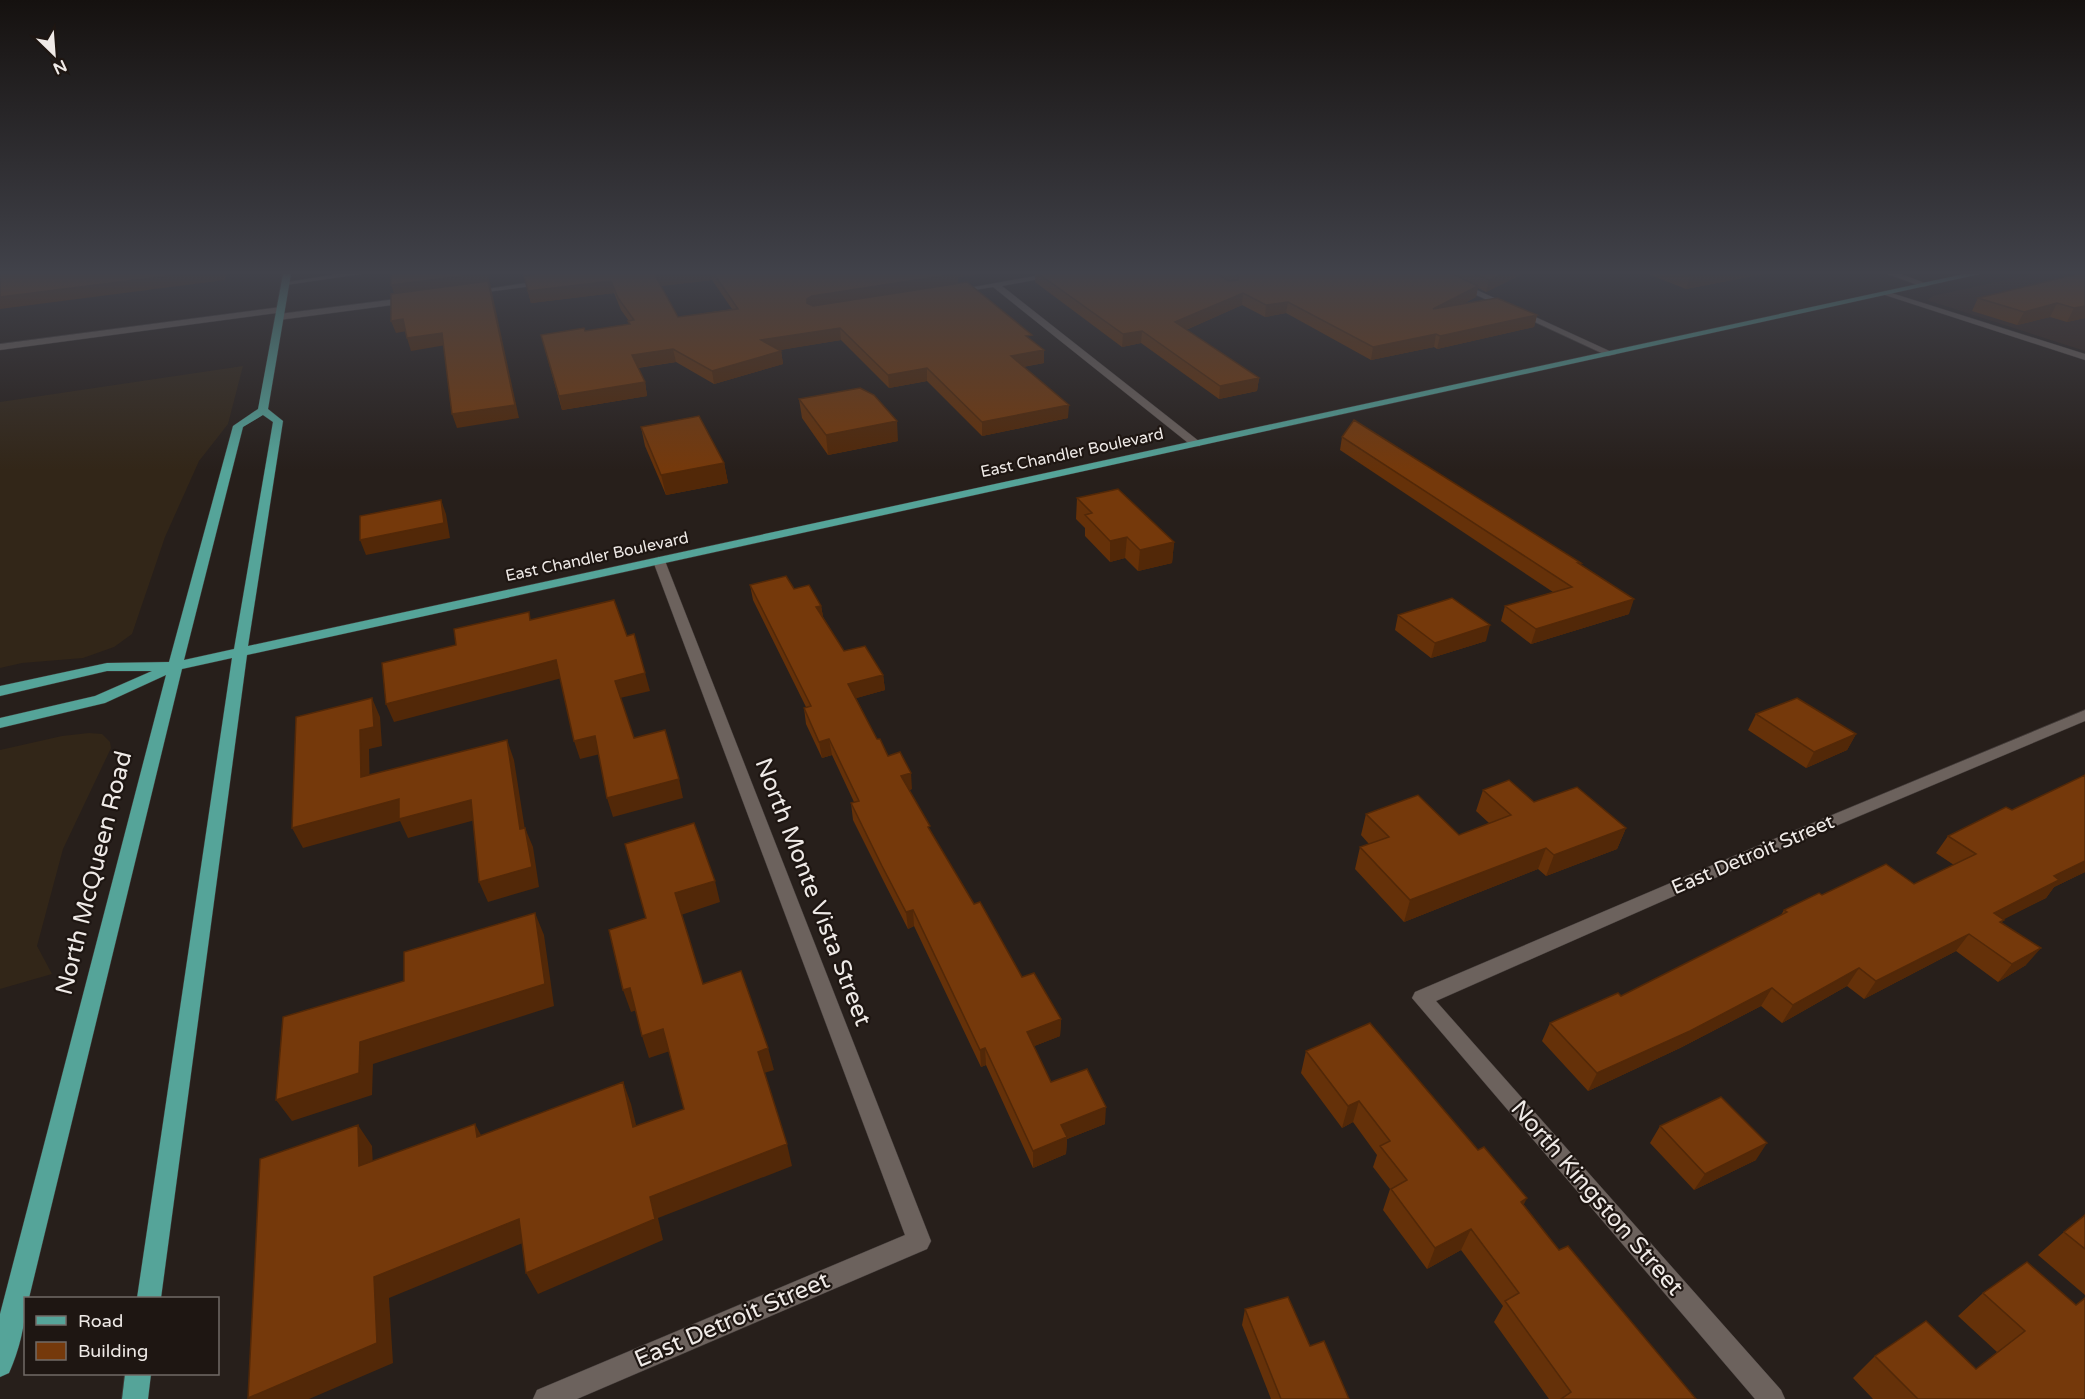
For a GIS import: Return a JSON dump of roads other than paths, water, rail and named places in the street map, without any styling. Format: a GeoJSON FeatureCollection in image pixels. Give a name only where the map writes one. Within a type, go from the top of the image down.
{"type":"FeatureCollection","features":[{"type":"Feature","properties":{"kind":"main road"},"geometry":{"type":"LineString","coordinates":[[149,1297],[240,652],[278,421],[263,410],[276,339]]}},
{"type":"Feature","properties":{"kind":"main road","name":"East Chandler Boulevard"},"geometry":{"type":"LineString","coordinates":[[0,691],[107,667],[175,666],[1678,339]]}},
{"type":"Feature","properties":{"kind":"main road","name":"North McQueen Road"},"geometry":{"type":"LineString","coordinates":[[0,1364],[175,666],[238,426],[263,410]]}},
{"type":"Feature","properties":{"kind":"main road","name":"East Chandler Boulevard"},"geometry":{"type":"LineString","coordinates":[[0,723],[100,700],[175,666]]}},
{"type":"Feature","properties":{"kind":"main road"},"geometry":{"type":"LineString","coordinates":[[135,1399],[138,1375]]}},
{"type":"Feature","properties":{"kind":"street"},"geometry":{"type":"LineString","coordinates":[[0,346],[59,339]]}},
{"type":"Feature","properties":{"kind":"street"},"geometry":{"type":"LineString","coordinates":[[1064,339],[1196,444]]}},
{"type":"Feature","properties":{"kind":"street"},"geometry":{"type":"LineString","coordinates":[[1579,339],[1611,354]]}},
{"type":"Feature","properties":{"kind":"street"},"geometry":{"type":"LineString","coordinates":[[2030,339],[2085,357]]}},
{"type":"Feature","properties":{"kind":"street","name":"North Monte Vista Street"},"geometry":{"type":"LineString","coordinates":[[659,561],[919,1241]]}},
{"type":"Feature","properties":{"kind":"street","name":"East Detroit Street"},"geometry":{"type":"LineString","coordinates":[[1422,998],[1750,856],[2085,715]]}},
{"type":"Feature","properties":{"kind":"street","name":"North Kingston Street"},"geometry":{"type":"LineString","coordinates":[[1422,998],[1772,1399]]}},
{"type":"Feature","properties":{"kind":"street","name":"East Detroit Street"},"geometry":{"type":"LineString","coordinates":[[546,1399],[919,1241]]}}]}
